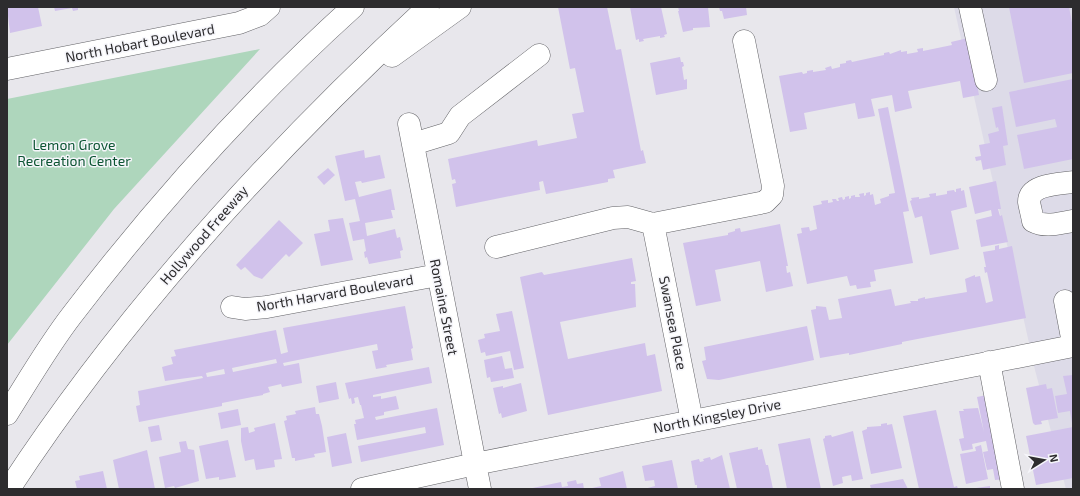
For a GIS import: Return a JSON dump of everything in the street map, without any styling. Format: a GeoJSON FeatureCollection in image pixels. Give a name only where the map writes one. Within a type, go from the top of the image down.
{"type":"FeatureCollection","features":[{"type":"Feature","properties":{"kind":"main road","name":"North Hobart Boulevard"},"geometry":{"type":"LineString","coordinates":[[7,69],[238,23],[260,15],[269,7]]}},
{"type":"Feature","properties":{"kind":"main road"},"geometry":{"type":"LineString","coordinates":[[7,414],[71,317],[173,192],[287,70],[353,7]]}},
{"type":"Feature","properties":{"kind":"main road","name":"Hollywood Freeway"},"geometry":{"type":"LineString","coordinates":[[9,489],[62,412],[160,284],[271,159],[325,105],[428,7]]}},
{"type":"Feature","properties":{"kind":"main road"},"geometry":{"type":"LineString","coordinates":[[325,105],[460,7]]}},
{"type":"Feature","properties":{"kind":"main road"},"geometry":{"type":"LineString","coordinates":[[970,7],[986,80]]}},
{"type":"Feature","properties":{"kind":"main road"},"geometry":{"type":"LineString","coordinates":[[496,247],[613,218],[628,217],[653,224],[765,202],[772,195],[773,186],[744,41]]}},
{"type":"Feature","properties":{"kind":"main road","name":"Romaine Street"},"geometry":{"type":"LineString","coordinates":[[480,489],[411,134],[449,134],[460,116],[539,55]]}},
{"type":"Feature","properties":{"kind":"main road"},"geometry":{"type":"LineString","coordinates":[[1073,182],[1036,189],[1029,201],[1033,221],[1039,224],[1046,225],[1073,221]]}},
{"type":"Feature","properties":{"kind":"main road","name":"Swansea Place"},"geometry":{"type":"LineString","coordinates":[[653,224],[692,421]]}},
{"type":"Feature","properties":{"kind":"main road","name":"North Harvard Boulevard"},"geometry":{"type":"LineString","coordinates":[[232,307],[246,309],[268,307],[438,275]]}},
{"type":"Feature","properties":{"kind":"main road"},"geometry":{"type":"LineString","coordinates":[[1065,301],[1073,344]]}},
{"type":"Feature","properties":{"kind":"main road","name":"North Kingsley Drive"},"geometry":{"type":"LineString","coordinates":[[362,489],[475,464],[990,362],[1073,344]]}},
{"type":"Feature","properties":{"kind":"main road"},"geometry":{"type":"LineString","coordinates":[[990,362],[1013,489]]}},
{"type":"Feature","properties":{"kind":"shaded area"},"geometry":{"type":"Polygon","coordinates":[[[954,7],[1073,7],[1073,489],[1066,489],[1035,370],[954,7]]]}},
{"type":"Feature","properties":{"kind":"green space","name":"Lemon Grove Recreation Center"},"geometry":{"type":"Polygon","coordinates":[[[260,49],[114,209],[7,345],[7,99],[260,49]]]}},
{"type":"Feature","properties":{"kind":"building"},"geometry":{"type":"Polygon","coordinates":[[[7,7],[38,7],[42,26],[10,33],[7,7]]]}},
{"type":"Feature","properties":{"kind":"building"},"geometry":{"type":"Polygon","coordinates":[[[54,7],[78,7],[78,10],[73,11],[72,8],[55,11],[54,7]]]}},
{"type":"Feature","properties":{"kind":"building"},"geometry":{"type":"Polygon","coordinates":[[[558,7],[607,7],[616,50],[621,49],[641,151],[643,150],[646,163],[613,170],[615,178],[608,179],[608,182],[546,194],[543,181],[539,182],[540,190],[456,207],[452,184],[456,183],[455,179],[452,180],[448,159],[537,140],[538,146],[577,138],[572,114],[584,112],[575,68],[570,69],[558,7]]]}},
{"type":"Feature","properties":{"kind":"building"},"geometry":{"type":"Polygon","coordinates":[[[630,7],[661,7],[667,34],[664,35],[665,37],[660,38],[660,36],[643,39],[644,41],[639,42],[639,39],[636,40],[630,7]]]}},
{"type":"Feature","properties":{"kind":"building"},"geometry":{"type":"Polygon","coordinates":[[[678,7],[708,7],[710,27],[693,28],[693,30],[683,32],[678,7]]]}},
{"type":"Feature","properties":{"kind":"building"},"geometry":{"type":"Polygon","coordinates":[[[719,7],[746,7],[747,15],[724,19],[722,11],[720,11],[719,7]]]}},
{"type":"Feature","properties":{"kind":"building"},"geometry":{"type":"Polygon","coordinates":[[[1009,7],[1069,7],[1073,28],[1073,73],[1024,83],[1009,7]]]}},
{"type":"Feature","properties":{"kind":"building"},"geometry":{"type":"Polygon","coordinates":[[[968,38],[979,95],[963,98],[960,81],[908,91],[912,108],[895,112],[892,95],[871,99],[875,116],[858,119],[855,103],[804,113],[807,129],[790,132],[779,76],[802,72],[803,74],[807,73],[807,71],[813,70],[813,72],[826,70],[825,68],[831,66],[832,69],[840,67],[840,64],[846,63],[846,61],[851,60],[852,62],[884,55],[884,53],[889,52],[890,54],[901,50],[901,52],[907,51],[907,54],[918,52],[917,49],[923,48],[923,51],[952,45],[951,42],[968,38]]]}},
{"type":"Feature","properties":{"kind":"building"},"geometry":{"type":"Polygon","coordinates":[[[680,57],[684,66],[682,67],[684,80],[687,79],[687,89],[656,95],[650,63],[680,57]]]}},
{"type":"Feature","properties":{"kind":"building"},"geometry":{"type":"Polygon","coordinates":[[[1073,79],[1073,159],[1024,169],[1017,135],[1057,127],[1055,119],[1016,127],[1009,92],[1073,79]]]}},
{"type":"Feature","properties":{"kind":"building"},"geometry":{"type":"Polygon","coordinates":[[[1002,106],[1008,145],[1003,146],[1006,165],[983,170],[981,160],[976,161],[975,157],[981,156],[979,145],[990,143],[988,134],[999,131],[998,127],[996,128],[992,108],[1002,106]]]}},
{"type":"Feature","properties":{"kind":"building"},"geometry":{"type":"Polygon","coordinates":[[[888,107],[909,211],[903,212],[913,263],[874,270],[876,281],[870,282],[871,287],[857,289],[856,285],[850,286],[847,276],[807,284],[797,234],[802,233],[801,228],[809,227],[810,231],[817,229],[813,206],[822,204],[821,201],[828,200],[828,203],[833,202],[832,199],[836,199],[839,201],[838,198],[842,197],[843,200],[845,197],[849,196],[849,199],[851,196],[855,195],[855,197],[860,197],[859,194],[864,193],[864,196],[866,193],[870,192],[870,195],[873,194],[875,205],[881,203],[880,199],[889,196],[889,194],[895,193],[878,109],[888,107]]]}},
{"type":"Feature","properties":{"kind":"building"},"geometry":{"type":"Polygon","coordinates":[[[364,150],[365,158],[380,155],[385,178],[362,183],[361,181],[355,182],[359,197],[391,189],[395,210],[391,210],[393,218],[365,223],[367,236],[395,229],[397,238],[400,237],[403,250],[400,251],[401,258],[369,264],[367,257],[365,258],[364,252],[366,251],[364,239],[353,241],[349,223],[360,221],[355,199],[345,201],[335,156],[364,150]]]}},
{"type":"Feature","properties":{"kind":"building"},"geometry":{"type":"Polygon","coordinates":[[[328,168],[335,175],[324,185],[317,177],[328,168]]]}},
{"type":"Feature","properties":{"kind":"building"},"geometry":{"type":"Polygon","coordinates":[[[996,181],[1001,209],[998,209],[1000,216],[1002,215],[1008,242],[981,247],[976,220],[992,216],[991,210],[975,214],[969,187],[996,181]]]}},
{"type":"Feature","properties":{"kind":"building"},"geometry":{"type":"Polygon","coordinates":[[[961,188],[961,191],[964,190],[967,207],[951,211],[959,249],[930,255],[922,216],[915,218],[910,201],[912,200],[911,198],[919,197],[919,199],[930,197],[929,194],[936,193],[936,196],[947,194],[947,191],[954,190],[956,192],[956,189],[961,188]]]}},
{"type":"Feature","properties":{"kind":"building"},"geometry":{"type":"Polygon","coordinates":[[[343,218],[353,260],[321,266],[314,234],[330,231],[328,220],[343,218]]]}},
{"type":"Feature","properties":{"kind":"building"},"geometry":{"type":"Polygon","coordinates":[[[279,220],[303,243],[289,257],[286,254],[262,279],[254,276],[245,267],[241,270],[236,265],[279,220]]]}},
{"type":"Feature","properties":{"kind":"building"},"geometry":{"type":"Polygon","coordinates":[[[780,224],[788,266],[786,266],[787,273],[790,272],[793,286],[766,292],[760,261],[715,270],[721,301],[696,306],[683,243],[728,235],[728,233],[740,228],[741,232],[780,224]]]}},
{"type":"Feature","properties":{"kind":"building"},"geometry":{"type":"Polygon","coordinates":[[[999,245],[999,249],[1012,246],[1026,318],[902,342],[902,344],[849,355],[849,353],[820,358],[811,310],[816,309],[816,306],[826,307],[829,320],[842,318],[838,299],[891,289],[895,306],[911,303],[910,301],[918,301],[918,299],[925,297],[925,299],[967,292],[965,279],[975,275],[975,277],[980,276],[986,303],[993,301],[987,272],[985,273],[984,267],[986,267],[983,252],[995,250],[995,246],[999,245]]]}},
{"type":"Feature","properties":{"kind":"building"},"geometry":{"type":"Polygon","coordinates":[[[632,258],[636,281],[631,282],[631,284],[635,284],[636,307],[560,322],[568,359],[645,343],[647,356],[655,354],[662,391],[548,415],[520,277],[542,272],[544,275],[632,258]]]}},
{"type":"Feature","properties":{"kind":"building"},"geometry":{"type":"Polygon","coordinates":[[[405,306],[413,348],[411,349],[413,360],[386,365],[387,367],[376,369],[372,351],[378,350],[377,344],[283,363],[284,366],[299,363],[302,383],[282,387],[281,384],[268,387],[270,392],[263,395],[222,403],[222,406],[139,422],[136,406],[140,405],[138,391],[203,378],[202,376],[165,381],[162,367],[173,364],[171,357],[176,356],[174,350],[276,330],[281,354],[288,352],[283,328],[405,306]],[[276,359],[232,368],[233,372],[277,363],[276,359]],[[224,369],[206,373],[207,377],[225,374],[224,369]]]}},
{"type":"Feature","properties":{"kind":"building"},"geometry":{"type":"Polygon","coordinates":[[[512,311],[524,368],[514,370],[510,351],[486,356],[485,352],[481,353],[478,340],[485,338],[484,334],[500,331],[496,314],[512,311]]]}},
{"type":"Feature","properties":{"kind":"building"},"geometry":{"type":"Polygon","coordinates":[[[807,326],[814,360],[719,380],[707,379],[702,361],[706,360],[704,347],[807,326]]]}},
{"type":"Feature","properties":{"kind":"building"},"geometry":{"type":"Polygon","coordinates":[[[502,356],[505,369],[512,368],[514,378],[491,382],[490,377],[487,378],[484,360],[502,356]]]}},
{"type":"Feature","properties":{"kind":"building"},"geometry":{"type":"Polygon","coordinates":[[[429,367],[432,383],[373,395],[373,397],[381,396],[381,399],[396,396],[399,409],[384,412],[384,415],[375,417],[376,420],[437,408],[444,445],[361,462],[358,446],[426,433],[425,427],[357,440],[354,424],[356,424],[355,420],[364,418],[358,397],[354,398],[355,403],[352,404],[351,398],[349,399],[345,383],[429,367]]]}},
{"type":"Feature","properties":{"kind":"building"},"geometry":{"type":"Polygon","coordinates":[[[1073,375],[1072,423],[1070,411],[1058,413],[1055,396],[1067,394],[1063,376],[1073,375]]]}},
{"type":"Feature","properties":{"kind":"building"},"geometry":{"type":"Polygon","coordinates":[[[336,382],[339,399],[319,403],[316,386],[336,382]]]}},
{"type":"Feature","properties":{"kind":"building"},"geometry":{"type":"Polygon","coordinates":[[[521,383],[527,411],[502,418],[501,413],[499,414],[493,388],[503,386],[503,388],[521,383]]]}},
{"type":"Feature","properties":{"kind":"building"},"geometry":{"type":"Polygon","coordinates":[[[1046,384],[1047,389],[1052,388],[1058,418],[1041,421],[1042,424],[1035,425],[1033,423],[1026,388],[1046,384]]]}},
{"type":"Feature","properties":{"kind":"building"},"geometry":{"type":"Polygon","coordinates":[[[987,395],[1004,479],[995,480],[993,469],[987,470],[983,452],[988,451],[986,441],[972,444],[973,449],[962,451],[959,439],[964,438],[959,411],[964,411],[963,409],[978,408],[984,432],[977,397],[987,395]]]}},
{"type":"Feature","properties":{"kind":"building"},"geometry":{"type":"Polygon","coordinates":[[[315,407],[316,414],[319,414],[322,426],[326,452],[314,454],[315,457],[295,461],[295,458],[292,458],[284,421],[287,420],[286,416],[296,414],[295,411],[315,407]]]}},
{"type":"Feature","properties":{"kind":"building"},"geometry":{"type":"Polygon","coordinates":[[[238,409],[241,425],[221,429],[218,413],[238,409]]]}},
{"type":"Feature","properties":{"kind":"building"},"geometry":{"type":"Polygon","coordinates":[[[936,410],[954,487],[957,486],[958,489],[919,489],[903,416],[936,410]]]}},
{"type":"Feature","properties":{"kind":"building"},"geometry":{"type":"Polygon","coordinates":[[[275,423],[282,459],[274,460],[275,467],[256,470],[254,459],[245,461],[241,441],[241,428],[248,427],[249,433],[255,431],[254,428],[275,423]]]}},
{"type":"Feature","properties":{"kind":"building"},"geometry":{"type":"Polygon","coordinates":[[[887,423],[887,425],[892,424],[902,468],[871,474],[862,431],[867,429],[867,427],[881,426],[881,424],[887,423]]]}},
{"type":"Feature","properties":{"kind":"building"},"geometry":{"type":"Polygon","coordinates":[[[159,425],[162,440],[151,442],[148,427],[159,425]]]}},
{"type":"Feature","properties":{"kind":"building"},"geometry":{"type":"Polygon","coordinates":[[[1073,427],[1073,478],[1036,485],[1026,436],[1073,427]]]}},
{"type":"Feature","properties":{"kind":"building"},"geometry":{"type":"Polygon","coordinates":[[[853,431],[863,479],[852,481],[851,475],[842,477],[843,483],[833,486],[823,439],[825,436],[831,435],[832,437],[853,431]]]}},
{"type":"Feature","properties":{"kind":"building"},"geometry":{"type":"Polygon","coordinates":[[[346,433],[352,463],[332,467],[327,437],[346,433]]]}},
{"type":"Feature","properties":{"kind":"building"},"geometry":{"type":"Polygon","coordinates":[[[810,438],[821,489],[787,489],[778,444],[810,438]]]}},
{"type":"Feature","properties":{"kind":"building"},"geometry":{"type":"Polygon","coordinates":[[[228,440],[236,477],[219,480],[219,477],[206,479],[199,446],[228,440]]]}},
{"type":"Feature","properties":{"kind":"building"},"geometry":{"type":"Polygon","coordinates":[[[186,441],[188,449],[194,450],[199,481],[175,488],[174,486],[165,488],[159,457],[181,452],[179,442],[186,441]]]}},
{"type":"Feature","properties":{"kind":"building"},"geometry":{"type":"Polygon","coordinates":[[[981,445],[988,479],[966,484],[960,454],[976,451],[975,447],[981,445]]]}},
{"type":"Feature","properties":{"kind":"building"},"geometry":{"type":"Polygon","coordinates":[[[758,447],[758,450],[762,449],[766,465],[768,465],[773,489],[737,489],[729,453],[758,447]]]}},
{"type":"Feature","properties":{"kind":"building"},"geometry":{"type":"Polygon","coordinates":[[[147,450],[155,489],[119,489],[113,460],[147,450]]]}},
{"type":"Feature","properties":{"kind":"building"},"geometry":{"type":"Polygon","coordinates":[[[722,455],[730,489],[697,489],[691,461],[699,459],[700,462],[704,461],[703,459],[710,457],[711,460],[722,455]]]}},
{"type":"Feature","properties":{"kind":"building"},"geometry":{"type":"Polygon","coordinates":[[[672,460],[678,489],[644,489],[655,486],[654,480],[645,481],[642,466],[672,460]]]}},
{"type":"Feature","properties":{"kind":"building"},"geometry":{"type":"Polygon","coordinates":[[[103,471],[107,489],[77,489],[75,481],[80,480],[79,476],[103,471]]]}},
{"type":"Feature","properties":{"kind":"building"},"geometry":{"type":"Polygon","coordinates":[[[623,471],[627,489],[588,489],[601,486],[599,478],[623,471]]]}},
{"type":"Feature","properties":{"kind":"building"},"geometry":{"type":"Polygon","coordinates":[[[903,479],[908,489],[871,489],[870,485],[903,479]]]}},
{"type":"Feature","properties":{"kind":"building"},"geometry":{"type":"Polygon","coordinates":[[[576,480],[577,484],[583,483],[584,489],[528,489],[561,482],[562,487],[568,486],[567,482],[576,480]]]}},
{"type":"Feature","properties":{"kind":"building"},"geometry":{"type":"Polygon","coordinates":[[[990,486],[990,489],[976,489],[976,488],[990,486]]]}}]}
